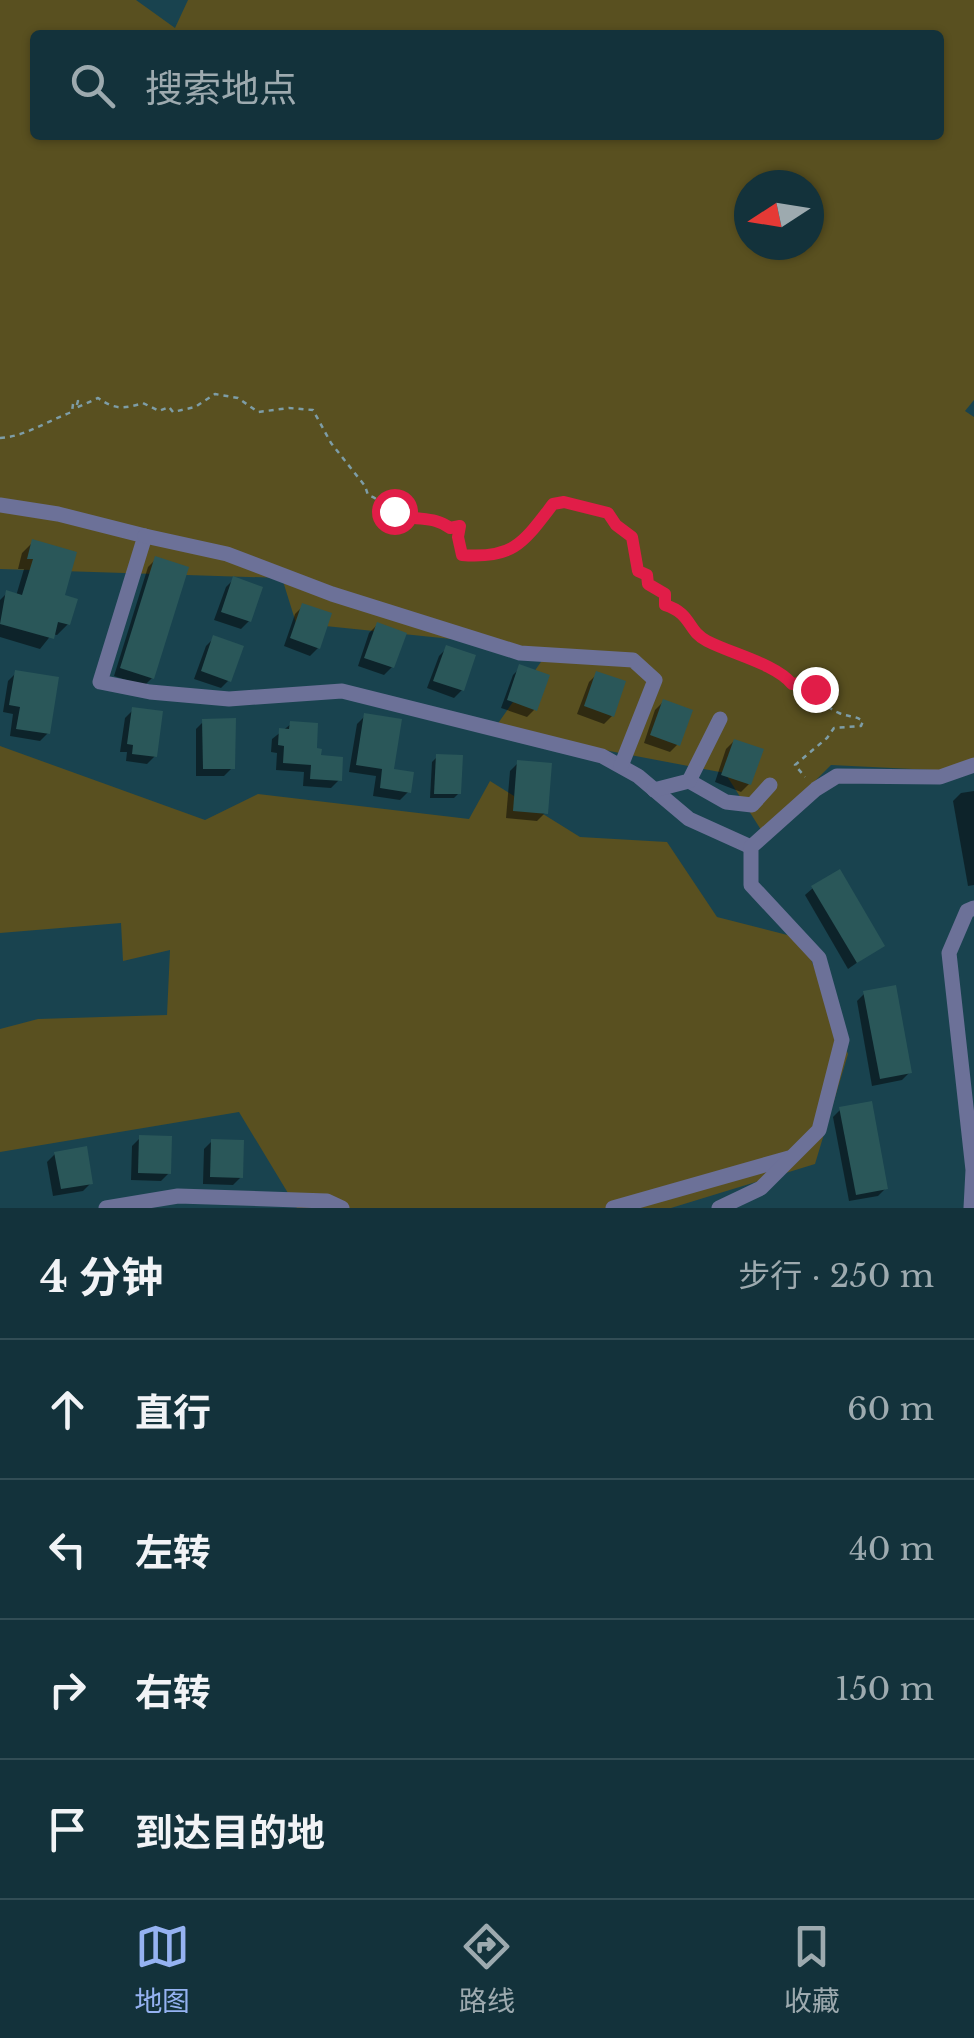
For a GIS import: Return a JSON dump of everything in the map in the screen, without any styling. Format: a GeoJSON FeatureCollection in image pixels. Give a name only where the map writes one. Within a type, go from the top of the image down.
{"type":"FeatureCollection","features":[{"type":"Feature","properties":{"kind":"street"},"geometry":{"type":"LineString","coordinates":[[0,505],[58,514],[226,554],[332,594],[520,652],[633,660],[655,680],[620,766]]}},
{"type":"Feature","properties":{"kind":"street"},"geometry":{"type":"LineString","coordinates":[[144,536],[100,682],[150,692],[229,699],[342,691],[602,756],[654,790],[688,819],[751,847]]}},
{"type":"Feature","properties":{"kind":"street"},"geometry":{"type":"LineString","coordinates":[[688,782],[720,718]]}},
{"type":"Feature","properties":{"kind":"street"},"geometry":{"type":"LineString","coordinates":[[719,1208],[761,1188],[819,1130],[842,1040],[818,958],[751,885],[751,847],[816,789],[837,776],[940,777],[974,765]]}},
{"type":"Feature","properties":{"kind":"street"},"geometry":{"type":"LineString","coordinates":[[654,790],[688,782],[726,802],[752,805],[770,785]]}},
{"type":"Feature","properties":{"kind":"street"},"geometry":{"type":"LineString","coordinates":[[972,1200],[974,1170],[949,953],[968,911],[974,908]]}},
{"type":"Feature","properties":{"kind":"street"},"geometry":{"type":"LineString","coordinates":[[612,1208],[793,1156]]}},
{"type":"Feature","properties":{"kind":"street"},"geometry":{"type":"LineString","coordinates":[[106,1208],[178,1196],[327,1201],[342,1208]]}},
{"type":"Feature","properties":{"kind":"path"},"geometry":{"type":"LineString","coordinates":[[0,438],[31,432],[38,425],[72,412],[78,401],[76,408],[98,398],[110,407],[122,409],[143,403],[159,411],[169,408],[173,412],[195,406],[215,394],[238,398],[258,412],[314,410],[331,443],[368,494],[406,519],[438,519],[450,528],[460,526],[462,555],[493,557],[508,552],[532,531],[553,504],[564,502],[608,513],[632,537],[638,571],[647,575],[648,584],[665,594],[665,605],[680,610],[698,636],[743,658],[768,665],[792,684],[815,689],[836,713],[863,720],[862,726],[834,728],[796,765],[816,789]]}},
{"type":"Feature","properties":{"kind":"shaded area"},"geometry":{"type":"Polygon","coordinates":[[[0,0],[136,0],[175,28],[188,0],[974,0],[974,400],[965,411],[974,417],[974,772],[831,765],[763,833],[725,773],[494,729],[550,649],[296,623],[282,578],[0,569],[0,0]]]}},
{"type":"Feature","properties":{"kind":"shaded area"},"geometry":{"type":"Polygon","coordinates":[[[0,746],[205,820],[258,794],[469,819],[490,781],[580,837],[667,842],[717,917],[803,939],[848,1054],[815,1164],[671,1208],[297,1208],[239,1112],[0,1152],[0,1029],[38,1019],[167,1015],[170,950],[123,961],[121,923],[0,933],[0,746]]]}},
{"type":"Feature","properties":{"kind":"building"},"geometry":{"type":"Polygon","coordinates":[[[32,539],[77,552],[65,595],[78,599],[70,625],[58,622],[54,639],[0,624],[6,590],[22,595],[33,559],[27,559],[32,539]]]}},
{"type":"Feature","properties":{"kind":"building"},"geometry":{"type":"Polygon","coordinates":[[[155,556],[189,567],[154,679],[120,668],[155,556]]]}},
{"type":"Feature","properties":{"kind":"building"},"geometry":{"type":"Polygon","coordinates":[[[233,576],[263,587],[251,622],[221,612],[233,576]]]}},
{"type":"Feature","properties":{"kind":"building"},"geometry":{"type":"Polygon","coordinates":[[[302,603],[332,613],[320,649],[290,638],[302,603]]]}},
{"type":"Feature","properties":{"kind":"building"},"geometry":{"type":"Polygon","coordinates":[[[377,622],[407,633],[394,668],[364,658],[377,622]]]}},
{"type":"Feature","properties":{"kind":"building"},"geometry":{"type":"Polygon","coordinates":[[[213,635],[244,646],[231,682],[201,671],[213,635]]]}},
{"type":"Feature","properties":{"kind":"building"},"geometry":{"type":"Polygon","coordinates":[[[446,645],[476,655],[464,691],[433,681],[446,645]]]}},
{"type":"Feature","properties":{"kind":"building"},"geometry":{"type":"Polygon","coordinates":[[[519,664],[550,675],[537,711],[507,700],[519,664]]]}},
{"type":"Feature","properties":{"kind":"building"},"geometry":{"type":"Polygon","coordinates":[[[15,670],[59,677],[50,734],[16,729],[20,707],[9,705],[15,670]]]}},
{"type":"Feature","properties":{"kind":"building"},"geometry":{"type":"Polygon","coordinates":[[[596,671],[626,681],[614,717],[584,706],[596,671]]]}},
{"type":"Feature","properties":{"kind":"building"},"geometry":{"type":"Polygon","coordinates":[[[663,699],[693,710],[680,746],[650,735],[663,699]]]}},
{"type":"Feature","properties":{"kind":"building"},"geometry":{"type":"Polygon","coordinates":[[[132,707],[163,711],[157,757],[132,754],[133,745],[127,744],[132,707]]]}},
{"type":"Feature","properties":{"kind":"building"},"geometry":{"type":"Polygon","coordinates":[[[364,713],[402,719],[394,769],[414,772],[411,793],[380,788],[382,769],[356,765],[364,713]]]}},
{"type":"Feature","properties":{"kind":"building"},"geometry":{"type":"Polygon","coordinates":[[[236,718],[235,769],[203,769],[202,719],[236,718]]]}},
{"type":"Feature","properties":{"kind":"building"},"geometry":{"type":"Polygon","coordinates":[[[290,721],[318,723],[317,748],[322,749],[321,755],[343,757],[342,781],[310,779],[311,765],[283,763],[279,728],[289,729],[290,721]]]}},
{"type":"Feature","properties":{"kind":"building"},"geometry":{"type":"Polygon","coordinates":[[[734,739],[764,749],[751,785],[721,775],[734,739]]]}},
{"type":"Feature","properties":{"kind":"building"},"geometry":{"type":"Polygon","coordinates":[[[436,754],[463,755],[461,794],[434,794],[436,754]]]}},
{"type":"Feature","properties":{"kind":"building"},"geometry":{"type":"Polygon","coordinates":[[[517,760],[552,763],[548,814],[513,811],[517,760]]]}},
{"type":"Feature","properties":{"kind":"building"},"geometry":{"type":"Polygon","coordinates":[[[840,869],[885,946],[857,963],[811,886],[840,869]]]}},
{"type":"Feature","properties":{"kind":"building"},"geometry":{"type":"Polygon","coordinates":[[[896,985],[912,1073],[880,1079],[863,991],[896,985]]]}},
{"type":"Feature","properties":{"kind":"building"},"geometry":{"type":"Polygon","coordinates":[[[872,1101],[888,1189],[856,1195],[839,1107],[872,1101]]]}},
{"type":"Feature","properties":{"kind":"building"},"geometry":{"type":"Polygon","coordinates":[[[139,1135],[172,1136],[171,1174],[138,1173],[139,1135]]]}},
{"type":"Feature","properties":{"kind":"building"},"geometry":{"type":"Polygon","coordinates":[[[211,1139],[244,1140],[243,1178],[210,1177],[211,1139]]]}},
{"type":"Feature","properties":{"kind":"building"},"geometry":{"type":"Polygon","coordinates":[[[87,1146],[93,1184],[61,1189],[54,1152],[87,1146]]]}},
{"type":"Feature","properties":{"kind":"route"},"geometry":{"type":"LineString","coordinates":[[394,511],[406,519],[438,519],[450,528],[460,526],[462,555],[493,557],[508,552],[532,531],[553,504],[564,502],[608,513],[632,537],[638,571],[647,575],[648,584],[665,594],[665,605],[686,616],[698,636],[756,664],[768,665],[792,684],[815,689]]}}]}
